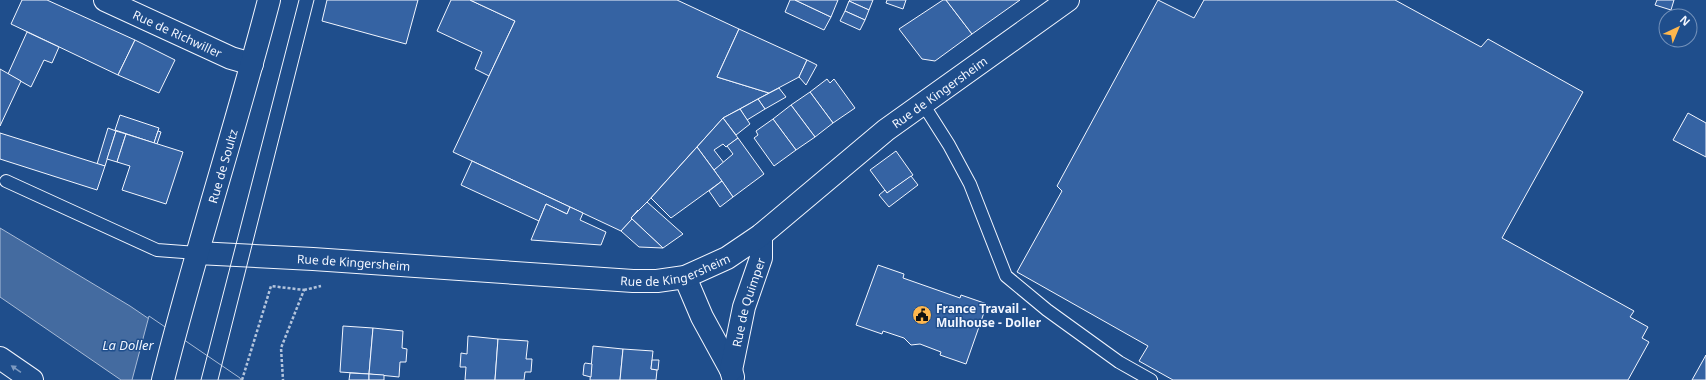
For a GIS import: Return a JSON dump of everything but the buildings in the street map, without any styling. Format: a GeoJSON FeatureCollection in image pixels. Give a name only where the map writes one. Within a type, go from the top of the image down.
{"type":"FeatureCollection","features":[{"type":"Feature","properties":{"kind":"main road","name":"Rue de Richwiller"},"geometry":{"type":"LineString","coordinates":[[105,0],[231,58],[252,64]]}},
{"type":"Feature","properties":{"kind":"main road","name":"Rue de Soultz"},"geometry":{"type":"LineString","coordinates":[[163,380],[175,331],[269,0]]}},
{"type":"Feature","properties":{"kind":"main road","name":"Rue de Kingersheim"},"geometry":{"type":"LineString","coordinates":[[197,253],[313,259],[633,281],[657,281],[685,277],[726,258],[761,235],[886,130],[1068,0]]}},
{"type":"Feature","properties":{"kind":"main road","name":"Rue de Quimper"},"geometry":{"type":"LineString","coordinates":[[732,375],[744,306],[761,258],[761,235]]}},
{"type":"Feature","properties":{"kind":"main road","name":"Rue de Quimper"},"geometry":{"type":"LineString","coordinates":[[685,277],[702,317],[732,375]]}},
{"type":"Feature","properties":{"kind":"main road"},"geometry":{"type":"LineString","coordinates":[[0,358],[32,380]]}},
{"type":"Feature","properties":{"kind":"lane"},"geometry":{"type":"LineString","coordinates":[[923,104],[949,145],[970,184],[1006,276],[1047,310],[1119,362],[1151,380]]}},
{"type":"Feature","properties":{"kind":"lane"},"geometry":{"type":"LineString","coordinates":[[6,181],[157,250],[197,253]]}},
{"type":"Feature","properties":{"kind":"path"},"geometry":{"type":"LineString","coordinates":[[242,380],[271,286],[304,290],[281,348],[283,380]]}},
{"type":"Feature","properties":{"kind":"water","name":"La Doller"},"geometry":{"type":"Polygon","coordinates":[[[0,228],[130,306],[239,380],[121,380],[0,297],[0,228]]]}},
{"type":"Feature","properties":{"kind":"pier"},"geometry":{"type":"Polygon","coordinates":[[[149,316],[240,378],[241,380],[132,380],[149,316]]]}},
{"type":"Feature","properties":{"kind":"tram line"},"geometry":{"type":"LineString","coordinates":[[201,380],[299,0]]}},
{"type":"Feature","properties":{"kind":"tram line"},"geometry":{"type":"LineString","coordinates":[[218,380],[314,0]]}},
{"type":"Feature","properties":{"kind":"place","name":"France Travail - Mulhouse - Doller"},"geometry":{"type":"Point","coordinates":[922,315]}}]}
